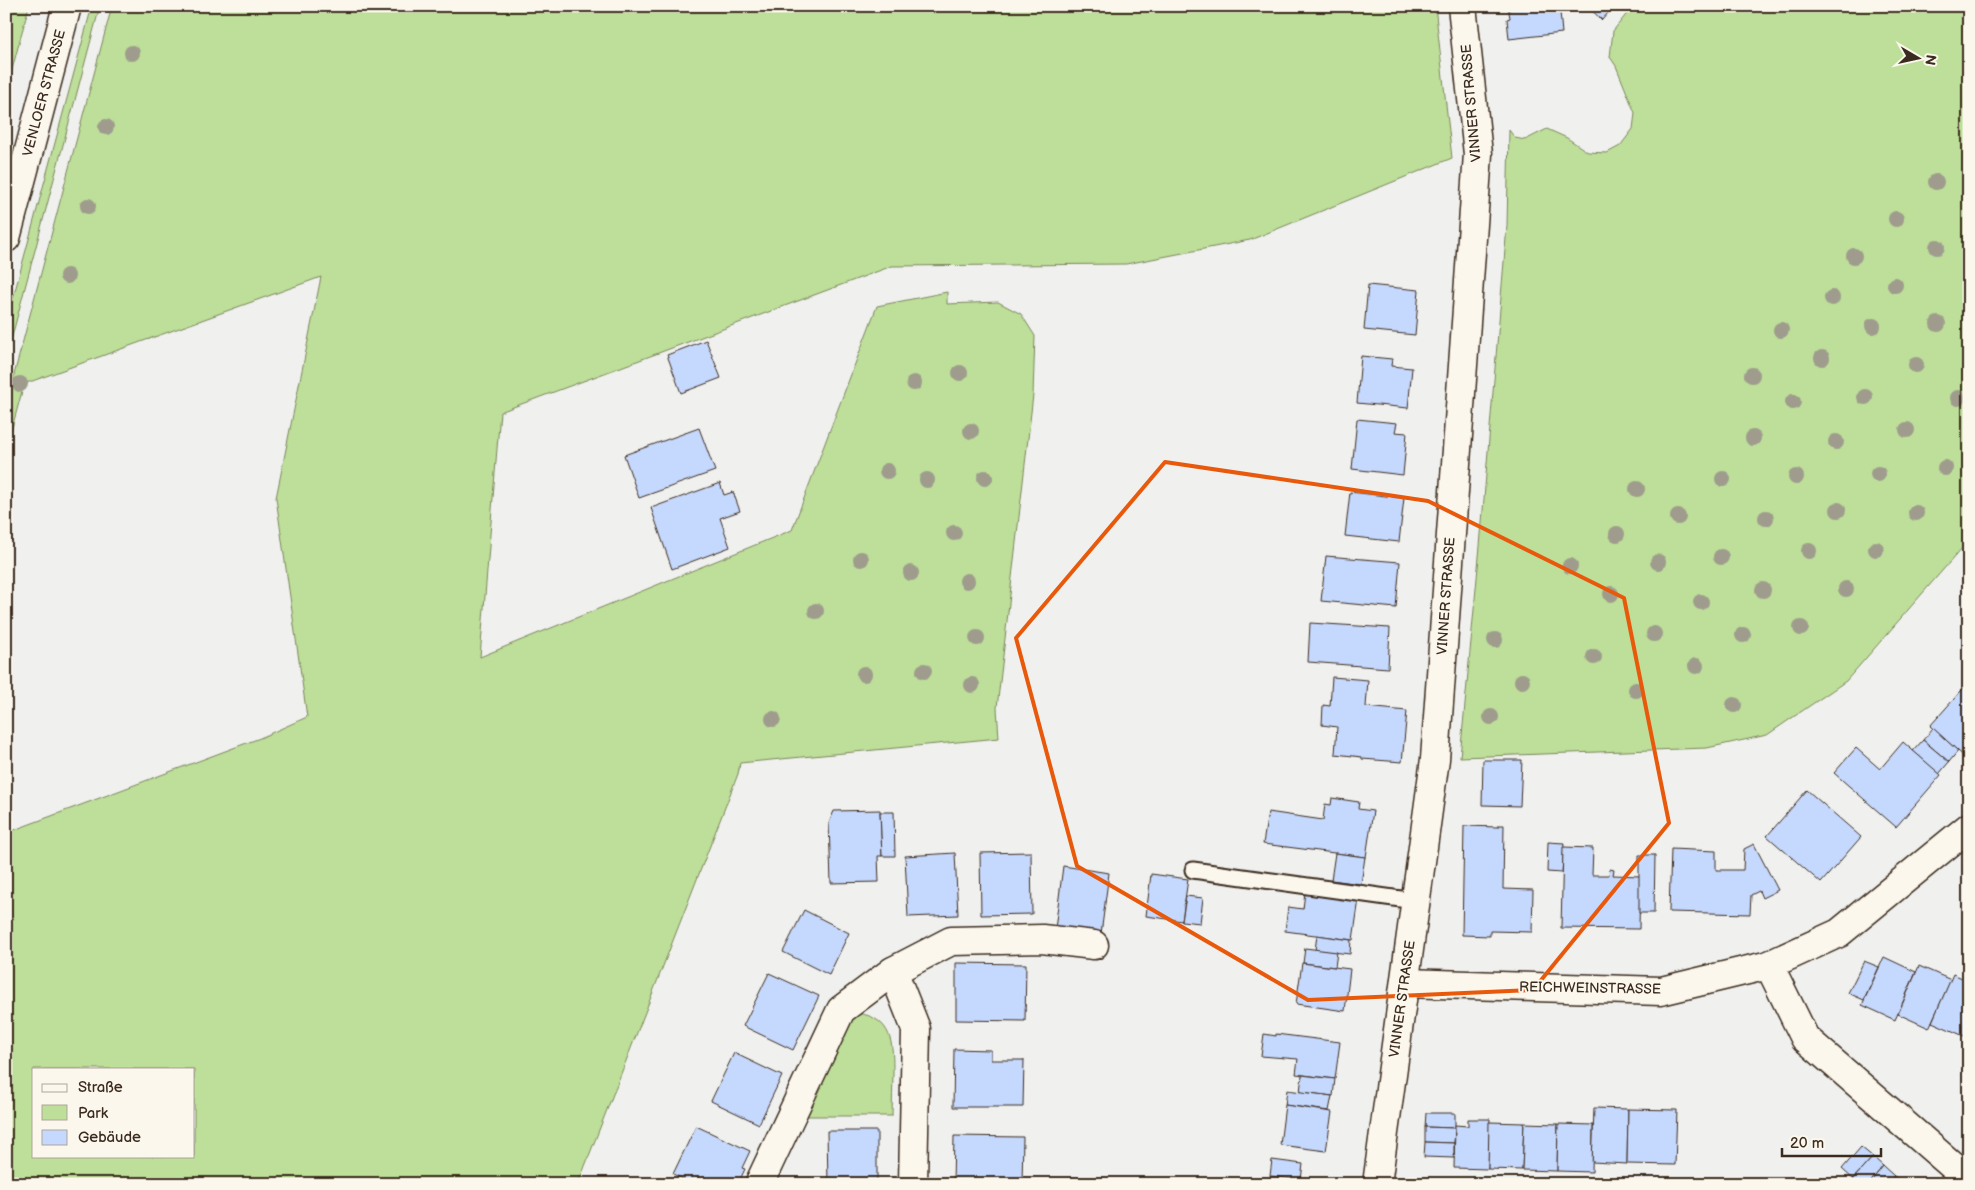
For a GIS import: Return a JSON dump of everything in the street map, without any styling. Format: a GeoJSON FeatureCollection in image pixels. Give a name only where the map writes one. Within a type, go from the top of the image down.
{"type":"FeatureCollection","features":[{"type":"Feature","properties":{"kind":"street","name":"VENLOER STRASSE"},"geometry":{"type":"LineString","coordinates":[[6,238],[67,6]]}},
{"type":"Feature","properties":{"kind":"street","name":"VINNER STRASSE"},"geometry":{"type":"LineString","coordinates":[[1377,1184],[1434,759],[1478,154],[1462,6]]}},
{"type":"Feature","properties":{"kind":"street","name":"REICHWEINSTRASSE"},"geometry":{"type":"LineString","coordinates":[[1405,983],[1661,991],[1768,965],[1839,933],[1969,827]]}},
{"type":"Feature","properties":{"kind":"street"},"geometry":{"type":"LineString","coordinates":[[759,1184],[841,1010],[893,971],[951,941],[1042,939],[1094,945]]}},
{"type":"Feature","properties":{"kind":"street"},"geometry":{"type":"LineString","coordinates":[[1768,965],[1805,1038],[1969,1180]]}},
{"type":"Feature","properties":{"kind":"street"},"geometry":{"type":"LineString","coordinates":[[893,971],[916,1029],[913,1184]]}},
{"type":"Feature","properties":{"kind":"lane"},"geometry":{"type":"LineString","coordinates":[[1193,870],[1416,901]]}},
{"type":"Feature","properties":{"kind":"highlighted area"},"geometry":{"type":"Polygon","coordinates":[[[1165,462],[1428,501],[1624,598],[1669,823],[1533,990],[1308,1000],[1077,866],[1016,638],[1165,462]]]}},
{"type":"Feature","properties":{"kind":"green space"},"geometry":{"type":"Polygon","coordinates":[[[6,6],[29,6],[6,92],[6,6]]]}},
{"type":"Feature","properties":{"kind":"green space"},"geometry":{"type":"Polygon","coordinates":[[[92,6],[100,6],[6,359],[6,324],[92,6]]]}},
{"type":"Feature","properties":{"kind":"green space"},"geometry":{"type":"Polygon","coordinates":[[[112,6],[1435,6],[1452,158],[1250,240],[1126,264],[892,266],[500,412],[480,657],[792,530],[877,306],[947,292],[947,304],[998,302],[1021,314],[1035,336],[1033,395],[997,708],[999,738],[740,763],[738,774],[578,1184],[6,1184],[6,833],[260,738],[307,717],[276,498],[321,277],[24,384],[6,450],[6,405],[112,6]]]}},
{"type":"Feature","properties":{"kind":"green space"},"geometry":{"type":"Polygon","coordinates":[[[1633,6],[1969,6],[1969,540],[1846,681],[1767,735],[1707,748],[1460,757],[1507,226],[1509,130],[1515,138],[1525,140],[1547,129],[1567,138],[1588,152],[1607,153],[1620,146],[1633,129],[1635,113],[1616,66],[1610,57],[1613,31],[1633,6]]]}},
{"type":"Feature","properties":{"kind":"green space"},"geometry":{"type":"Polygon","coordinates":[[[858,1013],[870,1016],[878,1021],[889,1034],[893,1062],[892,1116],[801,1116],[850,1014],[858,1013]]]}},
{"type":"Feature","properties":{"kind":"building"},"geometry":{"type":"Polygon","coordinates":[[[1508,6],[1554,6],[1555,12],[1560,12],[1562,33],[1509,39],[1507,19],[1510,18],[1508,6]]]}},
{"type":"Feature","properties":{"kind":"building"},"geometry":{"type":"Polygon","coordinates":[[[1587,6],[1614,6],[1602,20],[1587,6]]]}},
{"type":"Feature","properties":{"kind":"building"},"geometry":{"type":"Polygon","coordinates":[[[1368,285],[1419,290],[1415,335],[1364,330],[1368,285]]]}},
{"type":"Feature","properties":{"kind":"building"},"geometry":{"type":"Polygon","coordinates":[[[706,340],[721,378],[681,393],[667,355],[706,340]]]}},
{"type":"Feature","properties":{"kind":"building"},"geometry":{"type":"Polygon","coordinates":[[[1361,356],[1392,359],[1391,366],[1412,368],[1408,408],[1357,403],[1361,356]]]}},
{"type":"Feature","properties":{"kind":"building"},"geometry":{"type":"Polygon","coordinates":[[[1357,419],[1397,423],[1395,432],[1407,433],[1403,475],[1352,469],[1357,419]]]}},
{"type":"Feature","properties":{"kind":"building"},"geometry":{"type":"Polygon","coordinates":[[[699,428],[715,471],[639,498],[624,455],[699,428]]]}},
{"type":"Feature","properties":{"kind":"building"},"geometry":{"type":"Polygon","coordinates":[[[720,483],[724,495],[733,492],[740,511],[720,518],[730,547],[672,569],[651,508],[720,483]]]}},
{"type":"Feature","properties":{"kind":"building"},"geometry":{"type":"Polygon","coordinates":[[[1350,492],[1404,498],[1399,542],[1345,536],[1350,492]]]}},
{"type":"Feature","properties":{"kind":"building"},"geometry":{"type":"Polygon","coordinates":[[[1326,556],[1400,562],[1396,608],[1321,601],[1326,556]]]}},
{"type":"Feature","properties":{"kind":"building"},"geometry":{"type":"Polygon","coordinates":[[[1310,623],[1390,628],[1388,668],[1308,662],[1310,623]]]}},
{"type":"Feature","properties":{"kind":"building"},"geometry":{"type":"Polygon","coordinates":[[[1332,677],[1368,680],[1366,707],[1407,711],[1402,762],[1362,759],[1362,757],[1335,754],[1337,727],[1322,725],[1323,705],[1330,706],[1332,677]]]}},
{"type":"Feature","properties":{"kind":"building"},"geometry":{"type":"Polygon","coordinates":[[[1969,682],[1969,757],[1967,759],[1930,726],[1969,682]]]}},
{"type":"Feature","properties":{"kind":"building"},"geometry":{"type":"Polygon","coordinates":[[[1933,728],[1958,751],[1949,762],[1923,740],[1933,728]]]}},
{"type":"Feature","properties":{"kind":"building"},"geometry":{"type":"Polygon","coordinates":[[[1923,740],[1949,762],[1939,774],[1913,751],[1923,740]]]}},
{"type":"Feature","properties":{"kind":"building"},"geometry":{"type":"Polygon","coordinates":[[[1903,742],[1941,775],[1896,827],[1834,773],[1856,748],[1880,769],[1903,742]]]}},
{"type":"Feature","properties":{"kind":"building"},"geometry":{"type":"Polygon","coordinates":[[[1483,760],[1522,760],[1520,806],[1482,805],[1483,760]]]}},
{"type":"Feature","properties":{"kind":"building"},"geometry":{"type":"Polygon","coordinates":[[[1807,790],[1861,837],[1821,883],[1767,836],[1807,790]]]}},
{"type":"Feature","properties":{"kind":"building"},"geometry":{"type":"Polygon","coordinates":[[[1332,798],[1359,802],[1358,809],[1373,811],[1366,857],[1263,844],[1268,812],[1323,820],[1325,804],[1331,805],[1332,798]]]}},
{"type":"Feature","properties":{"kind":"building"},"geometry":{"type":"Polygon","coordinates":[[[880,810],[882,856],[878,856],[879,882],[831,883],[829,823],[834,811],[880,810]]]}},
{"type":"Feature","properties":{"kind":"building"},"geometry":{"type":"Polygon","coordinates":[[[880,812],[894,812],[895,856],[882,856],[880,812]]]}},
{"type":"Feature","properties":{"kind":"building"},"geometry":{"type":"Polygon","coordinates":[[[1498,825],[1504,825],[1503,889],[1533,890],[1532,932],[1490,931],[1490,936],[1462,935],[1464,826],[1498,827],[1498,825]]]}},
{"type":"Feature","properties":{"kind":"building"},"geometry":{"type":"Polygon","coordinates":[[[1548,842],[1564,843],[1562,873],[1547,872],[1548,842]]]}},
{"type":"Feature","properties":{"kind":"building"},"geometry":{"type":"Polygon","coordinates":[[[1754,844],[1778,890],[1762,898],[1759,891],[1751,895],[1750,914],[1669,912],[1671,849],[1716,851],[1716,870],[1743,870],[1744,849],[1754,844]]]}},
{"type":"Feature","properties":{"kind":"building"},"geometry":{"type":"Polygon","coordinates":[[[1563,847],[1593,848],[1592,875],[1609,875],[1610,869],[1614,870],[1613,875],[1640,876],[1639,929],[1561,928],[1563,847]]]}},
{"type":"Feature","properties":{"kind":"building"},"geometry":{"type":"Polygon","coordinates":[[[1031,852],[1032,914],[981,915],[980,853],[1031,852]]]}},
{"type":"Feature","properties":{"kind":"building"},"geometry":{"type":"Polygon","coordinates":[[[955,853],[958,915],[908,917],[905,856],[955,853]]]}},
{"type":"Feature","properties":{"kind":"building"},"geometry":{"type":"Polygon","coordinates":[[[1335,853],[1365,857],[1361,884],[1331,880],[1335,853]]]}},
{"type":"Feature","properties":{"kind":"building"},"geometry":{"type":"Polygon","coordinates":[[[1639,855],[1655,855],[1654,913],[1639,913],[1639,855]]]}},
{"type":"Feature","properties":{"kind":"building"},"geometry":{"type":"Polygon","coordinates":[[[1063,866],[1109,873],[1101,934],[1055,929],[1063,866]]]}},
{"type":"Feature","properties":{"kind":"building"},"geometry":{"type":"Polygon","coordinates":[[[1151,874],[1188,879],[1182,921],[1146,916],[1151,874]]]}},
{"type":"Feature","properties":{"kind":"building"},"geometry":{"type":"Polygon","coordinates":[[[1305,892],[1359,899],[1353,940],[1285,931],[1288,907],[1303,909],[1305,892]]]}},
{"type":"Feature","properties":{"kind":"building"},"geometry":{"type":"Polygon","coordinates":[[[1186,896],[1203,898],[1200,923],[1182,921],[1186,896]]]}},
{"type":"Feature","properties":{"kind":"building"},"geometry":{"type":"Polygon","coordinates":[[[804,910],[849,933],[829,975],[783,952],[804,910]]]}},
{"type":"Feature","properties":{"kind":"building"},"geometry":{"type":"Polygon","coordinates":[[[1317,935],[1351,940],[1350,954],[1315,950],[1317,935]]]}},
{"type":"Feature","properties":{"kind":"building"},"geometry":{"type":"Polygon","coordinates":[[[1305,948],[1337,952],[1335,967],[1303,963],[1305,948]]]}},
{"type":"Feature","properties":{"kind":"building"},"geometry":{"type":"Polygon","coordinates":[[[1884,957],[1916,972],[1895,1020],[1862,1005],[1884,957]]]}},
{"type":"Feature","properties":{"kind":"building"},"geometry":{"type":"Polygon","coordinates":[[[1864,961],[1879,967],[1864,1000],[1848,993],[1864,961]]]}},
{"type":"Feature","properties":{"kind":"building"},"geometry":{"type":"Polygon","coordinates":[[[956,963],[1026,964],[1025,1021],[956,1020],[956,963]]]}},
{"type":"Feature","properties":{"kind":"building"},"geometry":{"type":"Polygon","coordinates":[[[1302,963],[1350,969],[1345,1011],[1296,1004],[1302,963]]]}},
{"type":"Feature","properties":{"kind":"building"},"geometry":{"type":"Polygon","coordinates":[[[1919,966],[1951,980],[1929,1028],[1898,1014],[1919,966]]]}},
{"type":"Feature","properties":{"kind":"building"},"geometry":{"type":"Polygon","coordinates":[[[769,973],[819,996],[793,1050],[743,1026],[769,973]]]}},
{"type":"Feature","properties":{"kind":"building"},"geometry":{"type":"Polygon","coordinates":[[[1953,974],[1969,981],[1969,1025],[1964,1036],[1932,1022],[1953,974]]]}},
{"type":"Feature","properties":{"kind":"building"},"geometry":{"type":"Polygon","coordinates":[[[1264,1034],[1340,1042],[1335,1079],[1296,1074],[1298,1059],[1261,1056],[1264,1034]]]}},
{"type":"Feature","properties":{"kind":"building"},"geometry":{"type":"Polygon","coordinates":[[[954,1049],[991,1050],[991,1060],[1024,1060],[1023,1107],[953,1107],[954,1049]]]}},
{"type":"Feature","properties":{"kind":"building"},"geometry":{"type":"Polygon","coordinates":[[[734,1053],[782,1076],[759,1124],[711,1101],[734,1053]]]}},
{"type":"Feature","properties":{"kind":"building"},"geometry":{"type":"Polygon","coordinates":[[[1302,1075],[1335,1079],[1333,1096],[1300,1092],[1302,1075]]]}},
{"type":"Feature","properties":{"kind":"building"},"geometry":{"type":"Polygon","coordinates":[[[1287,1090],[1332,1096],[1329,1111],[1285,1105],[1287,1090]]]}},
{"type":"Feature","properties":{"kind":"building"},"geometry":{"type":"Polygon","coordinates":[[[1285,1105],[1332,1112],[1326,1151],[1280,1145],[1285,1105]]]}},
{"type":"Feature","properties":{"kind":"building"},"geometry":{"type":"Polygon","coordinates":[[[1594,1108],[1628,1109],[1627,1164],[1592,1162],[1594,1108]]]}},
{"type":"Feature","properties":{"kind":"building"},"geometry":{"type":"Polygon","coordinates":[[[1628,1109],[1677,1110],[1675,1165],[1627,1164],[1628,1109]]]}},
{"type":"Feature","properties":{"kind":"building"},"geometry":{"type":"Polygon","coordinates":[[[1426,1113],[1455,1113],[1455,1128],[1425,1127],[1426,1113]]]}},
{"type":"Feature","properties":{"kind":"building"},"geometry":{"type":"Polygon","coordinates":[[[1468,1119],[1490,1119],[1488,1169],[1454,1168],[1455,1125],[1468,1126],[1468,1119]]]}},
{"type":"Feature","properties":{"kind":"building"},"geometry":{"type":"Polygon","coordinates":[[[1489,1122],[1524,1123],[1522,1170],[1488,1169],[1489,1122]]]}},
{"type":"Feature","properties":{"kind":"building"},"geometry":{"type":"Polygon","coordinates":[[[1524,1123],[1558,1124],[1557,1171],[1522,1170],[1524,1123]]]}},
{"type":"Feature","properties":{"kind":"building"},"geometry":{"type":"Polygon","coordinates":[[[1558,1124],[1593,1125],[1592,1172],[1557,1171],[1558,1124]]]}},
{"type":"Feature","properties":{"kind":"building"},"geometry":{"type":"Polygon","coordinates":[[[696,1126],[750,1151],[742,1168],[745,1169],[738,1184],[693,1184],[673,1174],[696,1126]]]}},
{"type":"Feature","properties":{"kind":"building"},"geometry":{"type":"Polygon","coordinates":[[[1425,1127],[1455,1128],[1454,1143],[1425,1142],[1425,1127]]]}},
{"type":"Feature","properties":{"kind":"building"},"geometry":{"type":"Polygon","coordinates":[[[827,1131],[877,1131],[877,1184],[828,1184],[827,1131]]]}},
{"type":"Feature","properties":{"kind":"building"},"geometry":{"type":"Polygon","coordinates":[[[954,1136],[1023,1137],[1022,1184],[953,1184],[954,1136]]]}},
{"type":"Feature","properties":{"kind":"building"},"geometry":{"type":"Polygon","coordinates":[[[1425,1142],[1454,1143],[1454,1158],[1424,1157],[1425,1142]]]}},
{"type":"Feature","properties":{"kind":"building"},"geometry":{"type":"Polygon","coordinates":[[[1861,1147],[1873,1157],[1853,1179],[1842,1169],[1861,1147]]]}},
{"type":"Feature","properties":{"kind":"building"},"geometry":{"type":"Polygon","coordinates":[[[1873,1157],[1883,1166],[1869,1184],[1858,1184],[1853,1179],[1873,1157]]]}},
{"type":"Feature","properties":{"kind":"building"},"geometry":{"type":"Polygon","coordinates":[[[1272,1160],[1303,1164],[1301,1180],[1270,1176],[1272,1160]]]}},
{"type":"Feature","properties":{"kind":"building"},"geometry":{"type":"Polygon","coordinates":[[[1883,1166],[1894,1176],[1888,1184],[1869,1184],[1883,1166]]]}},
{"type":"Feature","properties":{"kind":"building"},"geometry":{"type":"Polygon","coordinates":[[[1894,1176],[1904,1184],[1888,1184],[1894,1176]]]}}]}
